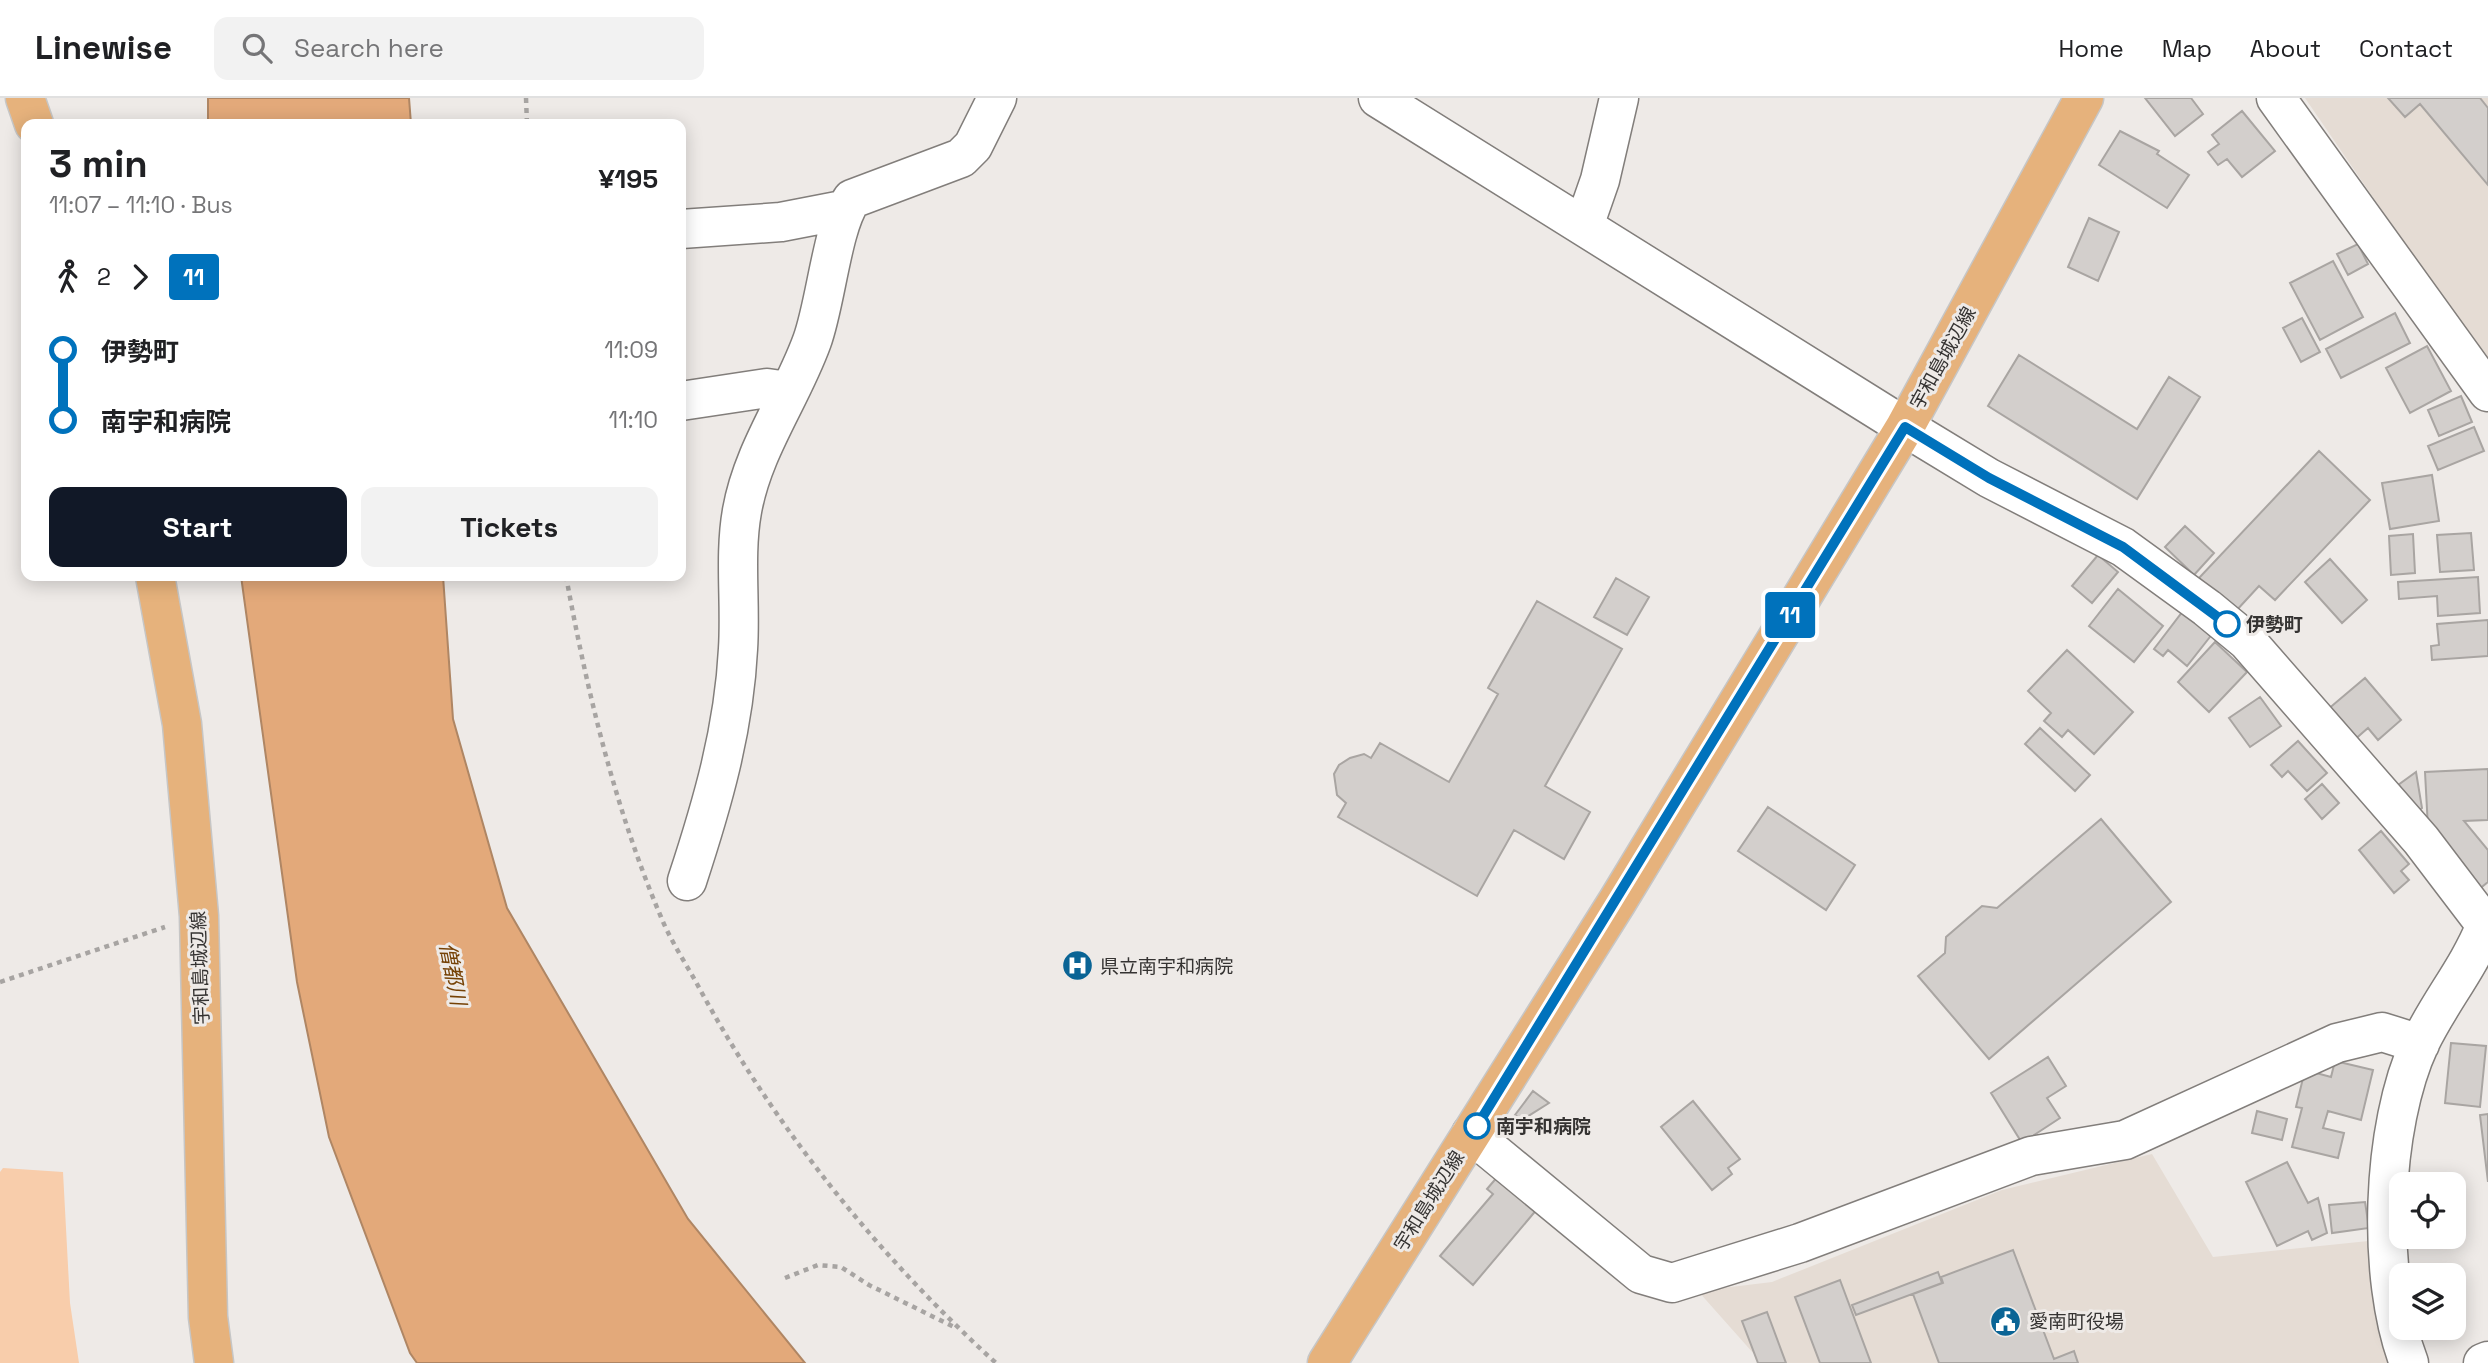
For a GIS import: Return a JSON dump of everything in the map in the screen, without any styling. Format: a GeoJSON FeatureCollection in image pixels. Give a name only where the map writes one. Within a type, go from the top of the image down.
{"type":"FeatureCollection","features":[{"type":"Feature","properties":{"kind":"main road"},"geometry":{"type":"LineString","coordinates":[[26,98],[32,119]]}},
{"type":"Feature","properties":{"kind":"main road","name":"宇和島城辺線"},"geometry":{"type":"LineString","coordinates":[[1327,1363],[1471,1135],[1905,427],[2084,98]]}},
{"type":"Feature","properties":{"kind":"main road","name":"宇和島城辺線"},"geometry":{"type":"LineString","coordinates":[[156,581],[182,724],[199,916],[208,1317],[214,1363]]}},
{"type":"Feature","properties":{"kind":"street"},"geometry":{"type":"LineString","coordinates":[[687,881],[713,801],[727,743],[738,651],[741,513],[753,464],[812,341],[829,282],[844,210],[852,198],[961,158],[973,146],[997,98]]}},
{"type":"Feature","properties":{"kind":"street"},"geometry":{"type":"LineString","coordinates":[[1378,98],[1989,478],[2123,547],[2207,607],[2247,641],[2421,840],[2486,928],[2474,954],[2420,1044],[2400,1105],[2388,1177],[2389,1264],[2401,1342],[2409,1363]]}},
{"type":"Feature","properties":{"kind":"street"},"geometry":{"type":"LineString","coordinates":[[1584,226],[1600,180],[1619,98]]}},
{"type":"Feature","properties":{"kind":"street"},"geometry":{"type":"LineString","coordinates":[[2276,98],[2488,392]]}},
{"type":"Feature","properties":{"kind":"street"},"geometry":{"type":"LineString","coordinates":[[686,229],[781,222],[844,210]]}},
{"type":"Feature","properties":{"kind":"street"},"geometry":{"type":"LineString","coordinates":[[686,400],[767,388],[788,391]]}},
{"type":"Feature","properties":{"kind":"street"},"geometry":{"type":"LineString","coordinates":[[1471,1135],[1641,1275],[1672,1283],[1800,1243],[2031,1156],[2125,1140],[2337,1043],[2382,1032],[2420,1044]]}},
{"type":"Feature","properties":{"kind":"street"},"geometry":{"type":"LineString","coordinates":[[2483,1363],[2488,1361]]}},
{"type":"Feature","properties":{"kind":"path"},"geometry":{"type":"LineString","coordinates":[[526,98],[527,119]]}},
{"type":"Feature","properties":{"kind":"path"},"geometry":{"type":"LineString","coordinates":[[567,581],[596,715],[622,810],[662,919],[732,1049],[785,1125],[876,1241],[960,1330],[996,1363]]}},
{"type":"Feature","properties":{"kind":"path"},"geometry":{"type":"LineString","coordinates":[[0,982],[199,916]]}},
{"type":"Feature","properties":{"kind":"path"},"geometry":{"type":"LineString","coordinates":[[785,1278],[818,1265],[841,1267],[869,1285],[960,1330]]}},
{"type":"Feature","properties":{"kind":"shaded area"},"geometry":{"type":"Polygon","coordinates":[[[2305,98],[2488,98],[2488,365],[2305,98]]]}},
{"type":"Feature","properties":{"kind":"shaded area"},"geometry":{"type":"Polygon","coordinates":[[[2152,1154],[2213,1257],[2378,1240],[2389,1308],[2389,1340],[2394,1340],[2398,1363],[1762,1363],[1698,1291],[1772,1282],[2002,1190],[2152,1154]]]}},
{"type":"Feature","properties":{"kind":"shaded area"},"geometry":{"type":"Polygon","coordinates":[[[3,1168],[63,1172],[70,1303],[79,1363],[0,1363],[0,1172],[3,1168]]]}},
{"type":"Feature","properties":{"kind":"water"},"geometry":{"type":"Polygon","coordinates":[[[208,98],[409,98],[411,119],[208,119],[208,98]]]}},
{"type":"Feature","properties":{"kind":"water","name":"僧都川"},"geometry":{"type":"Polygon","coordinates":[[[242,581],[443,581],[453,719],[507,908],[688,1219],[805,1363],[417,1363],[410,1353],[329,1137],[297,982],[242,581]]]}},
{"type":"Feature","properties":{"kind":"building"},"geometry":{"type":"Polygon","coordinates":[[[2145,98],[2191,98],[2203,114],[2175,136],[2145,98]]]}},
{"type":"Feature","properties":{"kind":"building"},"geometry":{"type":"Polygon","coordinates":[[[2388,98],[2480,98],[2488,108],[2488,185],[2420,104],[2405,117],[2388,98]]]}},
{"type":"Feature","properties":{"kind":"building"},"geometry":{"type":"Polygon","coordinates":[[[2242,111],[2275,151],[2242,177],[2227,159],[2218,165],[2208,152],[2219,144],[2212,135],[2242,111]]]}},
{"type":"Feature","properties":{"kind":"building"},"geometry":{"type":"Polygon","coordinates":[[[2120,131],[2159,151],[2157,154],[2189,175],[2167,208],[2099,165],[2120,131]]]}},
{"type":"Feature","properties":{"kind":"building"},"geometry":{"type":"Polygon","coordinates":[[[2089,218],[2119,232],[2098,281],[2068,267],[2089,218]]]}},
{"type":"Feature","properties":{"kind":"building"},"geometry":{"type":"Polygon","coordinates":[[[2358,244],[2368,264],[2348,275],[2337,254],[2358,244]]]}},
{"type":"Feature","properties":{"kind":"building"},"geometry":{"type":"Polygon","coordinates":[[[2333,261],[2363,317],[2320,340],[2290,283],[2333,261]]]}},
{"type":"Feature","properties":{"kind":"building"},"geometry":{"type":"Polygon","coordinates":[[[2395,313],[2410,343],[2341,378],[2326,349],[2395,313]]]}},
{"type":"Feature","properties":{"kind":"building"},"geometry":{"type":"Polygon","coordinates":[[[2302,318],[2320,352],[2301,362],[2283,328],[2302,318]]]}},
{"type":"Feature","properties":{"kind":"building"},"geometry":{"type":"Polygon","coordinates":[[[2427,346],[2451,391],[2410,413],[2386,368],[2427,346]]]}},
{"type":"Feature","properties":{"kind":"building"},"geometry":{"type":"Polygon","coordinates":[[[2019,355],[2137,429],[2169,377],[2200,397],[2137,499],[1988,406],[2019,355]]]}},
{"type":"Feature","properties":{"kind":"building"},"geometry":{"type":"Polygon","coordinates":[[[2461,396],[2472,422],[2439,436],[2428,410],[2461,396]]]}},
{"type":"Feature","properties":{"kind":"building"},"geometry":{"type":"Polygon","coordinates":[[[2474,427],[2484,451],[2438,470],[2428,446],[2474,427]]]}},
{"type":"Feature","properties":{"kind":"building"},"geometry":{"type":"Polygon","coordinates":[[[2319,451],[2370,500],[2275,600],[2259,586],[2235,612],[2199,578],[2319,451]]]}},
{"type":"Feature","properties":{"kind":"building"},"geometry":{"type":"Polygon","coordinates":[[[2432,475],[2439,521],[2390,529],[2382,483],[2432,475]]]}},
{"type":"Feature","properties":{"kind":"building"},"geometry":{"type":"Polygon","coordinates":[[[2185,526],[2214,553],[2194,575],[2165,547],[2185,526]]]}},
{"type":"Feature","properties":{"kind":"building"},"geometry":{"type":"Polygon","coordinates":[[[2471,533],[2474,570],[2440,572],[2437,535],[2471,533]]]}},
{"type":"Feature","properties":{"kind":"building"},"geometry":{"type":"Polygon","coordinates":[[[2413,534],[2415,573],[2391,575],[2389,536],[2413,534]]]}},
{"type":"Feature","properties":{"kind":"building"},"geometry":{"type":"Polygon","coordinates":[[[2098,555],[2118,572],[2092,603],[2072,586],[2098,555]]]}},
{"type":"Feature","properties":{"kind":"building"},"geometry":{"type":"Polygon","coordinates":[[[2330,559],[2367,600],[2342,623],[2305,582],[2330,559]]]}},
{"type":"Feature","properties":{"kind":"building"},"geometry":{"type":"Polygon","coordinates":[[[2478,577],[2480,613],[2438,616],[2437,596],[2399,599],[2398,582],[2478,577]]]}},
{"type":"Feature","properties":{"kind":"building"},"geometry":{"type":"Polygon","coordinates":[[[1616,578],[1649,597],[1627,635],[1594,617],[1616,578]]]}},
{"type":"Feature","properties":{"kind":"building"},"geometry":{"type":"Polygon","coordinates":[[[2118,589],[2163,626],[2134,662],[2089,626],[2118,589]]]}},
{"type":"Feature","properties":{"kind":"building"},"geometry":{"type":"Polygon","coordinates":[[[1537,601],[1622,649],[1545,786],[1590,812],[1564,859],[1514,830],[1477,896],[1338,817],[1346,803],[1337,795],[1334,774],[1339,765],[1350,758],[1364,754],[1371,758],[1380,743],[1449,782],[1498,694],[1488,688],[1537,601]]]}},
{"type":"Feature","properties":{"kind":"building"},"geometry":{"type":"Polygon","coordinates":[[[2183,611],[2213,633],[2187,666],[2168,650],[2163,656],[2154,649],[2183,611]]]}},
{"type":"Feature","properties":{"kind":"building"},"geometry":{"type":"Polygon","coordinates":[[[2488,620],[2488,656],[2432,660],[2431,646],[2439,645],[2437,624],[2488,620]]]}},
{"type":"Feature","properties":{"kind":"building"},"geometry":{"type":"Polygon","coordinates":[[[2215,642],[2247,672],[2209,712],[2178,682],[2215,642]]]}},
{"type":"Feature","properties":{"kind":"building"},"geometry":{"type":"Polygon","coordinates":[[[2067,650],[2133,712],[2094,754],[2068,730],[2062,737],[2044,721],[2051,713],[2028,691],[2067,650]]]}},
{"type":"Feature","properties":{"kind":"building"},"geometry":{"type":"Polygon","coordinates":[[[2365,678],[2401,720],[2378,740],[2368,728],[2353,741],[2327,710],[2365,678]]]}},
{"type":"Feature","properties":{"kind":"building"},"geometry":{"type":"Polygon","coordinates":[[[2260,697],[2281,726],[2250,747],[2229,718],[2260,697]]]}},
{"type":"Feature","properties":{"kind":"building"},"geometry":{"type":"Polygon","coordinates":[[[2040,728],[2090,775],[2075,791],[2025,744],[2040,728]]]}},
{"type":"Feature","properties":{"kind":"building"},"geometry":{"type":"Polygon","coordinates":[[[2298,741],[2327,773],[2307,791],[2288,771],[2282,777],[2271,765],[2298,741]]]}},
{"type":"Feature","properties":{"kind":"building"},"geometry":{"type":"Polygon","coordinates":[[[2488,769],[2488,820],[2464,821],[2488,850],[2488,882],[2478,890],[2428,828],[2425,772],[2488,769]]]}},
{"type":"Feature","properties":{"kind":"building"},"geometry":{"type":"Polygon","coordinates":[[[2416,772],[2422,808],[2413,814],[2394,788],[2416,772]]]}},
{"type":"Feature","properties":{"kind":"building"},"geometry":{"type":"Polygon","coordinates":[[[2322,784],[2339,803],[2322,819],[2305,799],[2322,784]]]}},
{"type":"Feature","properties":{"kind":"building"},"geometry":{"type":"Polygon","coordinates":[[[1768,807],[1855,865],[1826,910],[1738,851],[1768,807]]]}},
{"type":"Feature","properties":{"kind":"building"},"geometry":{"type":"Polygon","coordinates":[[[2101,819],[2171,902],[1989,1059],[1918,976],[1945,953],[1946,937],[1982,906],[1997,908],[2101,819]]]}},
{"type":"Feature","properties":{"kind":"building"},"geometry":{"type":"Polygon","coordinates":[[[2381,831],[2409,864],[2401,871],[2409,880],[2394,893],[2359,850],[2381,831]]]}},
{"type":"Feature","properties":{"kind":"building"},"geometry":{"type":"Polygon","coordinates":[[[2451,1043],[2486,1046],[2480,1107],[2445,1103],[2451,1043]]]}},
{"type":"Feature","properties":{"kind":"building"},"geometry":{"type":"Polygon","coordinates":[[[2048,1057],[2066,1086],[2047,1098],[2060,1118],[2022,1143],[1991,1093],[2048,1057]]]}},
{"type":"Feature","properties":{"kind":"building"},"geometry":{"type":"Polygon","coordinates":[[[2335,1061],[2373,1070],[2361,1120],[2328,1111],[2323,1128],[2344,1133],[2338,1158],[2292,1147],[2302,1108],[2296,1107],[2305,1070],[2331,1077],[2335,1061]]]}},
{"type":"Feature","properties":{"kind":"building"},"geometry":{"type":"Polygon","coordinates":[[[1533,1091],[1549,1103],[1522,1120],[1515,1115],[1533,1091]]]}},
{"type":"Feature","properties":{"kind":"building"},"geometry":{"type":"Polygon","coordinates":[[[1693,1101],[1740,1159],[1728,1168],[1732,1174],[1712,1190],[1661,1127],[1693,1101]]]}},
{"type":"Feature","properties":{"kind":"building"},"geometry":{"type":"Polygon","coordinates":[[[2257,1111],[2287,1119],[2282,1140],[2252,1133],[2257,1111]]]}},
{"type":"Feature","properties":{"kind":"building"},"geometry":{"type":"Polygon","coordinates":[[[2488,1114],[2488,1182],[2480,1115],[2488,1114]]]}},
{"type":"Feature","properties":{"kind":"building"},"geometry":{"type":"Polygon","coordinates":[[[2287,1162],[2308,1203],[2318,1198],[2327,1233],[2312,1240],[2308,1231],[2277,1246],[2246,1182],[2287,1162]]]}},
{"type":"Feature","properties":{"kind":"building"},"geometry":{"type":"Polygon","coordinates":[[[1499,1175],[1538,1208],[1473,1285],[1440,1256],[1493,1194],[1487,1189],[1499,1175]]]}},
{"type":"Feature","properties":{"kind":"building"},"geometry":{"type":"Polygon","coordinates":[[[2365,1202],[2369,1228],[2332,1233],[2329,1205],[2365,1202]]]}},
{"type":"Feature","properties":{"kind":"building"},"geometry":{"type":"Polygon","coordinates":[[[2013,1250],[2054,1359],[2074,1351],[2078,1363],[1939,1363],[1913,1294],[1943,1283],[1941,1277],[2013,1250]]]}},
{"type":"Feature","properties":{"kind":"building"},"geometry":{"type":"Polygon","coordinates":[[[1938,1272],[1942,1283],[1856,1315],[1852,1305],[1938,1272]]]}},
{"type":"Feature","properties":{"kind":"building"},"geometry":{"type":"Polygon","coordinates":[[[1840,1280],[1871,1363],[1820,1363],[1795,1297],[1840,1280]]]}},
{"type":"Feature","properties":{"kind":"building"},"geometry":{"type":"Polygon","coordinates":[[[1767,1312],[1786,1363],[1758,1363],[1742,1321],[1767,1312]]]}},
{"type":"Feature","properties":{"kind":"bus line","name":"11"},"geometry":{"type":"LineString","coordinates":[[1477,1126],[1617,902],[1905,427],[1989,478],[2123,547],[2227,624]]}},
{"type":"Feature","properties":{"kind":"place","name":"伊勢町"},"geometry":{"type":"Point","coordinates":[2227,624]}},
{"type":"Feature","properties":{"kind":"place","name":"県立南宇和病院"},"geometry":{"type":"Point","coordinates":[1077,966]}},
{"type":"Feature","properties":{"kind":"place","name":"南宇和病院"},"geometry":{"type":"Point","coordinates":[1477,1126]}},
{"type":"Feature","properties":{"kind":"place","name":"愛南町役場"},"geometry":{"type":"Point","coordinates":[2006,1321]}}]}
